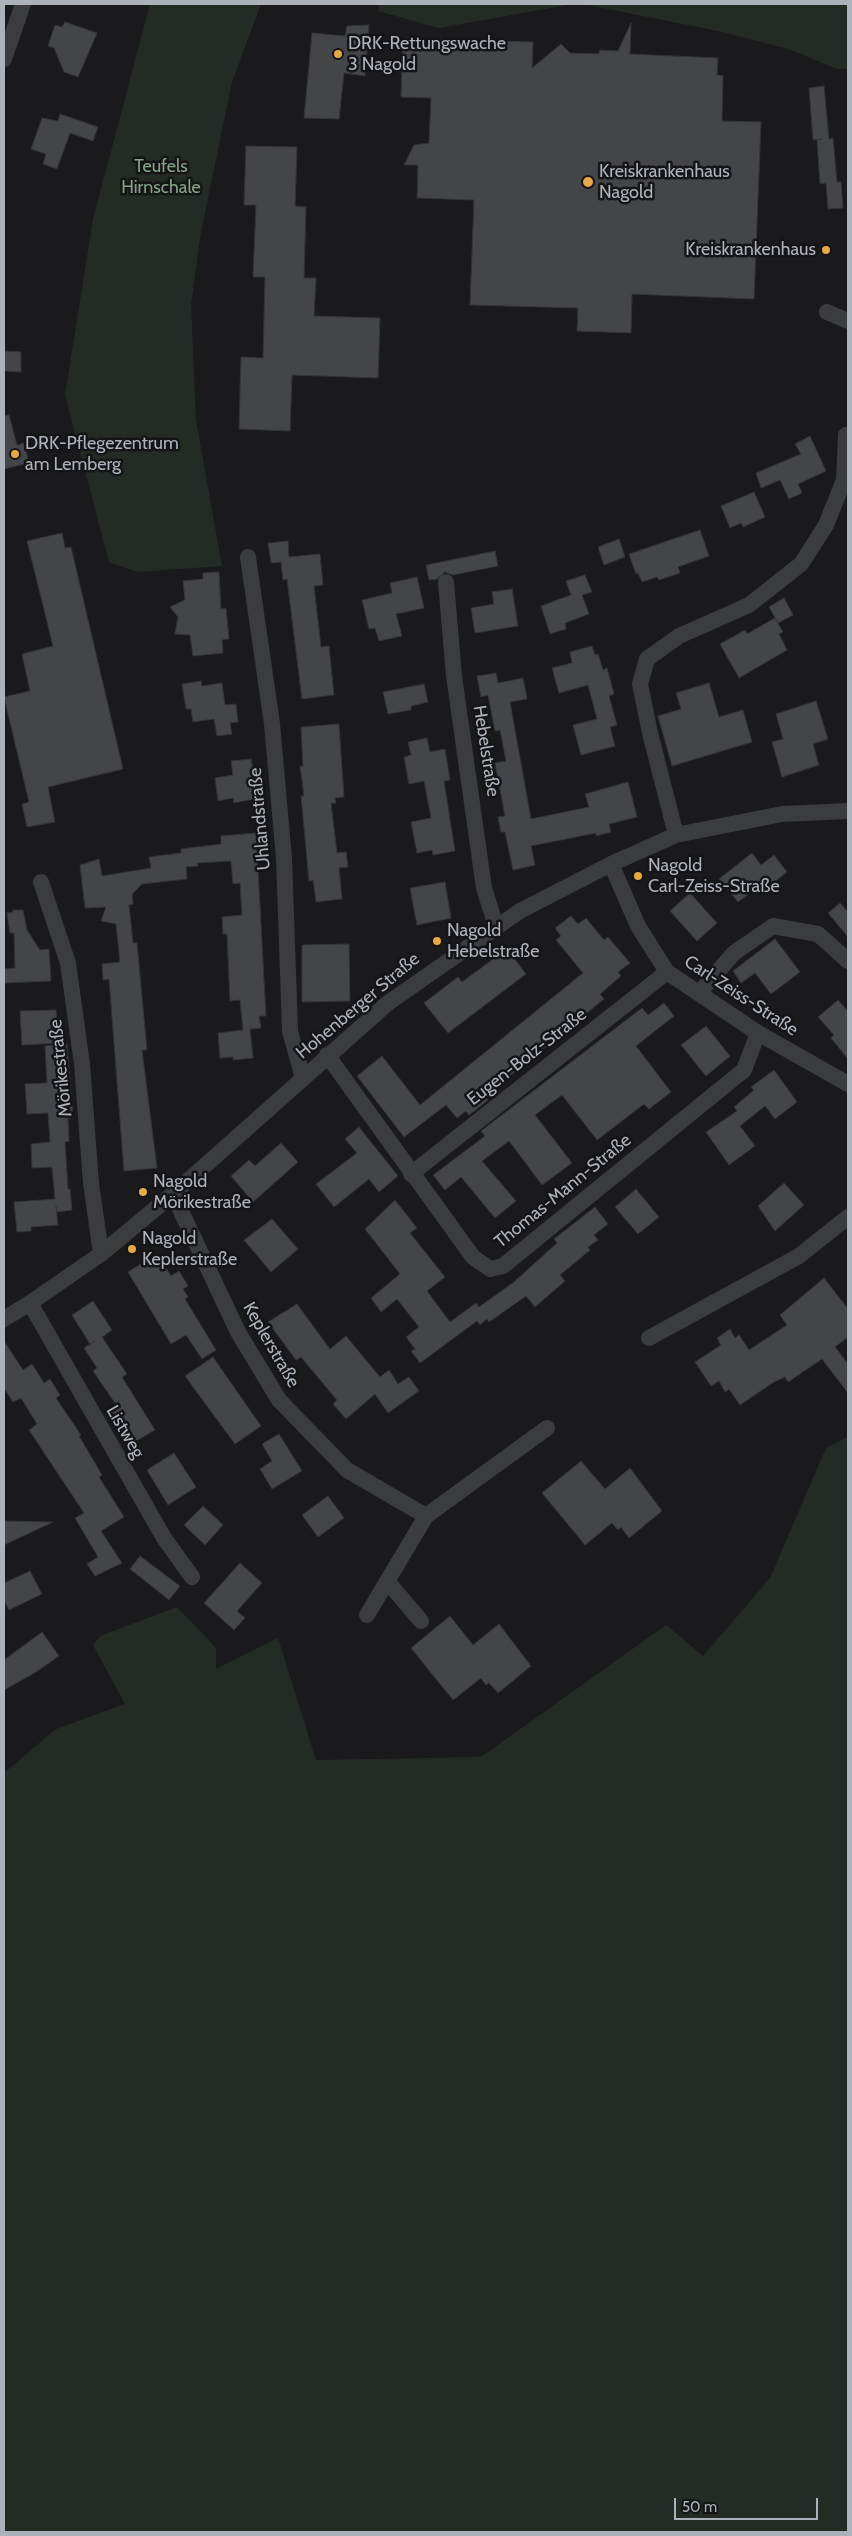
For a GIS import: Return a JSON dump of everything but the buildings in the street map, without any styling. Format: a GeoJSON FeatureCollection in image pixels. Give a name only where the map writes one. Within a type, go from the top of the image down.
{"type":"FeatureCollection","features":[{"type":"Feature","properties":{"kind":"street"},"geometry":{"type":"LineString","coordinates":[[4,59],[23,4]]}},
{"type":"Feature","properties":{"kind":"street"},"geometry":{"type":"LineString","coordinates":[[827,312],[848,321]]}},
{"type":"Feature","properties":{"kind":"street"},"geometry":{"type":"LineString","coordinates":[[676,835],[650,733],[640,684],[647,659],[679,636],[749,605],[801,564],[826,524],[844,480],[846,434]]}},
{"type":"Feature","properties":{"kind":"street","name":"Uhlandstraße"},"geometry":{"type":"LineString","coordinates":[[248,557],[272,724],[284,858],[290,1032],[303,1078]]}},
{"type":"Feature","properties":{"kind":"street","name":"Hebelstraße"},"geometry":{"type":"LineString","coordinates":[[446,582],[454,676],[484,888],[496,926]]}},
{"type":"Feature","properties":{"kind":"street","name":"Hohenberger Straße"},"geometry":{"type":"LineString","coordinates":[[4,1319],[101,1254],[173,1194],[394,997],[496,926],[611,864],[676,835],[782,814],[848,811]]}},
{"type":"Feature","properties":{"kind":"street","name":"Carl-Zeiss-Straße"},"geometry":{"type":"LineString","coordinates":[[611,864],[638,926],[667,972],[758,1033],[848,1084]]}},
{"type":"Feature","properties":{"kind":"street","name":"Mörikestraße"},"geometry":{"type":"LineString","coordinates":[[41,882],[68,963],[82,1064],[91,1183],[101,1254]]}},
{"type":"Feature","properties":{"kind":"street"},"geometry":{"type":"LineString","coordinates":[[699,993],[734,952],[773,926],[818,934],[848,962]]}},
{"type":"Feature","properties":{"kind":"street","name":"Eugen-Bolz-Straße"},"geometry":{"type":"LineString","coordinates":[[411,1174],[667,972]]}},
{"type":"Feature","properties":{"kind":"street","name":"Thomas-Mann-Straße"},"geometry":{"type":"LineString","coordinates":[[327,1055],[411,1174],[473,1257],[490,1269],[503,1266],[744,1070],[758,1033]]}},
{"type":"Feature","properties":{"kind":"street","name":"Keplerstraße"},"geometry":{"type":"LineString","coordinates":[[173,1194],[238,1332],[279,1400],[347,1470],[426,1516]]}},
{"type":"Feature","properties":{"kind":"street"},"geometry":{"type":"LineString","coordinates":[[649,1338],[799,1256],[848,1217]]}},
{"type":"Feature","properties":{"kind":"street","name":"Listweg"},"geometry":{"type":"LineString","coordinates":[[30,1303],[164,1538],[192,1577]]}},
{"type":"Feature","properties":{"kind":"street"},"geometry":{"type":"LineString","coordinates":[[367,1615],[426,1516],[547,1428]]}},
{"type":"Feature","properties":{"kind":"street"},"geometry":{"type":"LineString","coordinates":[[387,1581],[421,1621]]}},
{"type":"Feature","properties":{"kind":"green space","name":"Teufels Hirnschale"},"geometry":{"type":"Polygon","coordinates":[[[150,4],[261,4],[232,82],[201,232],[191,304],[196,420],[222,566],[137,572],[109,562],[65,395],[93,219],[150,4]]]}},
{"type":"Feature","properties":{"kind":"green space"},"geometry":{"type":"Polygon","coordinates":[[[380,4],[573,4],[439,28],[378,11],[380,4]]]}},
{"type":"Feature","properties":{"kind":"green space"},"geometry":{"type":"Polygon","coordinates":[[[583,4],[848,4],[848,69],[837,69],[789,49],[718,31],[583,4]]]}},
{"type":"Feature","properties":{"kind":"green space"},"geometry":{"type":"Polygon","coordinates":[[[848,1437],[848,2532],[4,2532],[4,1773],[56,1729],[125,1704],[93,1645],[100,1636],[177,1607],[216,1648],[216,1669],[278,1638],[316,1760],[481,1757],[666,1625],[703,1656],[770,1578],[826,1448],[848,1437]]]}},
{"type":"Feature","properties":{"kind":"place","name":"DRK-Rettungswache 3 Nagold"},"geometry":{"type":"Point","coordinates":[338,54]}},
{"type":"Feature","properties":{"kind":"place","name":"Kreiskrankenhaus Nagold"},"geometry":{"type":"Point","coordinates":[588,182]}},
{"type":"Feature","properties":{"kind":"place","name":"Kreiskrankenhaus"},"geometry":{"type":"Point","coordinates":[826,250]}},
{"type":"Feature","properties":{"kind":"place","name":"DRK-Pflegezentrum am Lemberg"},"geometry":{"type":"Point","coordinates":[15,454]}},
{"type":"Feature","properties":{"kind":"place","name":"Nagold Carl-Zeiss-Straße"},"geometry":{"type":"Point","coordinates":[638,876]}},
{"type":"Feature","properties":{"kind":"place","name":"Nagold Hebelstraße"},"geometry":{"type":"Point","coordinates":[437,941]}},
{"type":"Feature","properties":{"kind":"place","name":"Nagold Mörikestraße"},"geometry":{"type":"Point","coordinates":[143,1192]}},
{"type":"Feature","properties":{"kind":"place","name":"Nagold Keplerstraße"},"geometry":{"type":"Point","coordinates":[132,1249]}}]}
